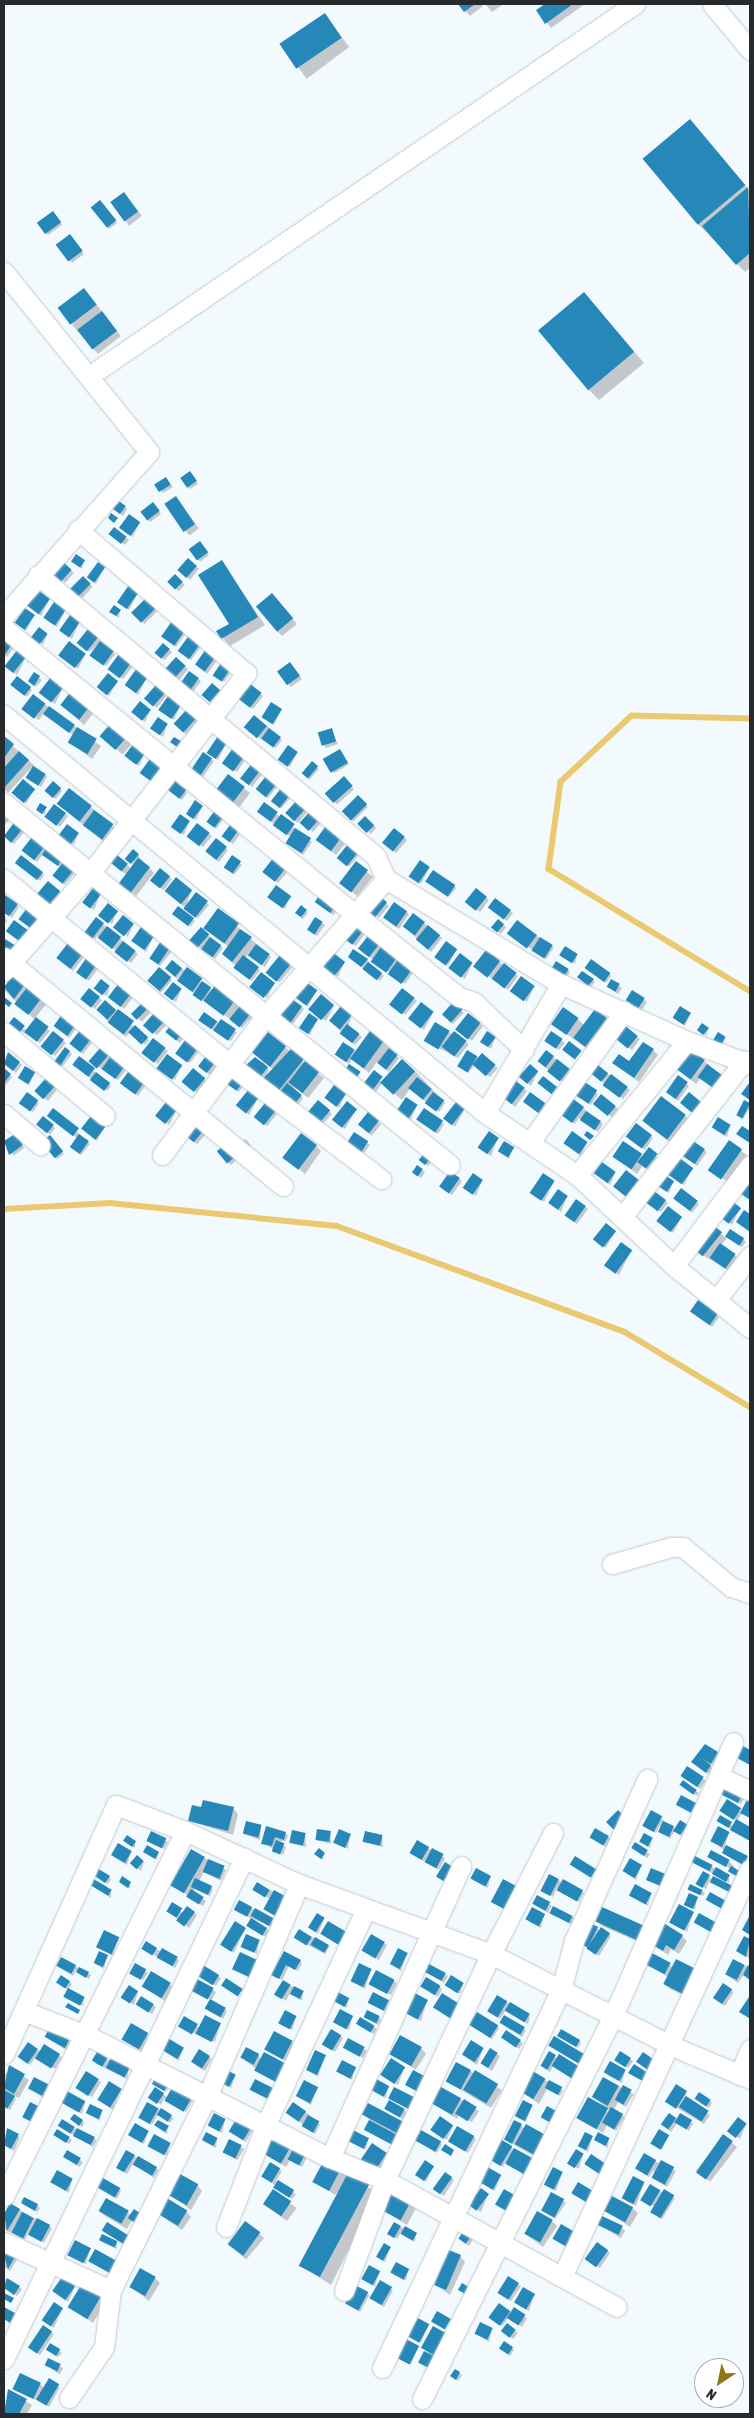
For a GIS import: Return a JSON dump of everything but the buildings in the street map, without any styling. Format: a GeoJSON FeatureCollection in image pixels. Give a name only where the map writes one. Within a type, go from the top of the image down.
{"type":"FeatureCollection","features":[{"type":"Feature","properties":{"kind":"street"},"geometry":{"type":"LineString","coordinates":[[89,376],[635,4]]}},
{"type":"Feature","properties":{"kind":"street"},"geometry":{"type":"LineString","coordinates":[[712,4],[750,50]]}},
{"type":"Feature","properties":{"kind":"street"},"geometry":{"type":"LineString","coordinates":[[4,272],[149,452],[38,575],[4,616]]}},
{"type":"Feature","properties":{"kind":"street"},"geometry":{"type":"LineString","coordinates":[[78,530],[246,673],[174,768],[90,873],[51,917],[6,963],[195,1113],[283,1186]]}},
{"type":"Feature","properties":{"kind":"street"},"geometry":{"type":"LineString","coordinates":[[38,575],[376,857],[386,880],[561,984],[687,1041],[748,1062],[622,1217]]}},
{"type":"Feature","properties":{"kind":"street"},"geometry":{"type":"LineString","coordinates":[[4,628],[354,913],[459,996],[474,1002],[524,1050]]}},
{"type":"Feature","properties":{"kind":"street"},"geometry":{"type":"LineString","coordinates":[[4,715],[485,1113],[577,1175],[674,1266],[750,1328]]}},
{"type":"Feature","properties":{"kind":"street"},"geometry":{"type":"LineString","coordinates":[[4,803],[264,1018],[450,1165]]}},
{"type":"Feature","properties":{"kind":"street"},"geometry":{"type":"LineString","coordinates":[[4,879],[229,1064],[381,1178]]}},
{"type":"Feature","properties":{"kind":"street"},"geometry":{"type":"LineString","coordinates":[[162,1155],[264,1018],[354,913],[386,880]]}},
{"type":"Feature","properties":{"kind":"street"},"geometry":{"type":"LineString","coordinates":[[485,1113],[524,1050],[561,984]]}},
{"type":"Feature","properties":{"kind":"street"},"geometry":{"type":"LineString","coordinates":[[530,1142],[624,1011]]}},
{"type":"Feature","properties":{"kind":"street"},"geometry":{"type":"LineString","coordinates":[[4,1032],[105,1116]]}},
{"type":"Feature","properties":{"kind":"street"},"geometry":{"type":"LineString","coordinates":[[577,1175],[687,1041]]}},
{"type":"Feature","properties":{"kind":"street"},"geometry":{"type":"LineString","coordinates":[[4,1114],[40,1145]]}},
{"type":"Feature","properties":{"kind":"street"},"geometry":{"type":"LineString","coordinates":[[674,1266],[750,1165]]}},
{"type":"Feature","properties":{"kind":"street"},"geometry":{"type":"LineString","coordinates":[[716,1300],[750,1256]]}},
{"type":"Feature","properties":{"kind":"street"},"geometry":{"type":"LineString","coordinates":[[612,1564],[683,1547],[731,1587],[750,1593]]}},
{"type":"Feature","properties":{"kind":"street"},"geometry":{"type":"LineString","coordinates":[[422,2399],[502,2247],[613,2016],[720,1776],[733,1742]]}},
{"type":"Feature","properties":{"kind":"street"},"geometry":{"type":"LineString","coordinates":[[720,1776],[750,1791]]}},
{"type":"Feature","properties":{"kind":"street"},"geometry":{"type":"LineString","coordinates":[[382,2368],[561,1990],[574,1941],[647,1779]]}},
{"type":"Feature","properties":{"kind":"street"},"geometry":{"type":"LineString","coordinates":[[4,2054],[116,1805],[184,1831],[299,1884],[491,1954],[672,2046],[745,2077],[750,2050]]}},
{"type":"Feature","properties":{"kind":"street"},"geometry":{"type":"LineString","coordinates":[[4,2196],[86,2035],[184,1831]]}},
{"type":"Feature","properties":{"kind":"street"},"geometry":{"type":"LineString","coordinates":[[344,2290],[385,2180],[491,1954],[553,1833]]}},
{"type":"Feature","properties":{"kind":"street"},"geometry":{"type":"LineString","coordinates":[[4,2359],[142,2062],[244,1858]]}},
{"type":"Feature","properties":{"kind":"street"},"geometry":{"type":"LineString","coordinates":[[330,2158],[461,1866]]}},
{"type":"Feature","properties":{"kind":"street"},"geometry":{"type":"LineString","coordinates":[[562,2277],[672,2046],[750,1869]]}},
{"type":"Feature","properties":{"kind":"street"},"geometry":{"type":"LineString","coordinates":[[69,2398],[104,2347],[111,2290],[207,2097],[299,1884]]}},
{"type":"Feature","properties":{"kind":"street"},"geometry":{"type":"LineString","coordinates":[[226,2227],[267,2122],[366,1909]]}},
{"type":"Feature","properties":{"kind":"street"},"geometry":{"type":"LineString","coordinates":[[24,2011],[86,2035],[142,2062],[207,2097],[267,2122],[330,2158],[385,2180],[502,2247],[618,2307]]}},
{"type":"Feature","properties":{"kind":"street"},"geometry":{"type":"LineString","coordinates":[[4,2242],[111,2290]]}},
{"type":"Feature","properties":{"kind":"waterway"},"geometry":{"type":"LineString","coordinates":[[750,719],[632,716],[561,782],[549,869],[750,991]]}},
{"type":"Feature","properties":{"kind":"waterway"},"geometry":{"type":"LineString","coordinates":[[4,1209],[110,1203],[337,1226],[625,1332],[750,1407]]}}]}
